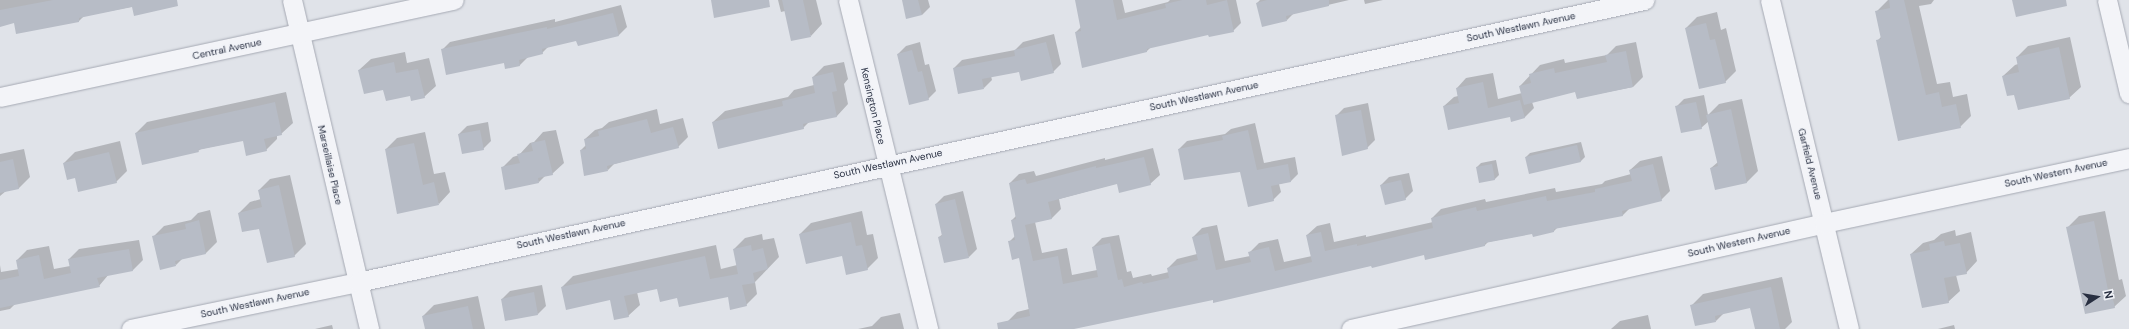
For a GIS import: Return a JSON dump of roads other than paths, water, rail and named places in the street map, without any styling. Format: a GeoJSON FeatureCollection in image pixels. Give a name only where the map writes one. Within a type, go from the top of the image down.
{"type":"FeatureCollection","features":[{"type":"Feature","properties":{"kind":"street","name":"Marseillaise Place"},"geometry":{"type":"LineString","coordinates":[[292,0],[369,329]]}},
{"type":"Feature","properties":{"kind":"street","name":"Central Avenue"},"geometry":{"type":"LineString","coordinates":[[0,97],[454,0]]}},
{"type":"Feature","properties":{"kind":"street","name":"Kensington Place"},"geometry":{"type":"LineString","coordinates":[[848,0],[886,164],[928,329]]}},
{"type":"Feature","properties":{"kind":"street","name":"South Westlawn Avenue"},"geometry":{"type":"LineString","coordinates":[[131,329],[358,282],[886,164],[1644,0]]}},
{"type":"Feature","properties":{"kind":"street","name":"Garfield Avenue"},"geometry":{"type":"LineString","coordinates":[[1770,0],[1848,329]]}},
{"type":"Feature","properties":{"kind":"street"},"geometry":{"type":"LineString","coordinates":[[2107,0],[2129,93]]}},
{"type":"Feature","properties":{"kind":"street","name":"South Western Avenue"},"geometry":{"type":"LineString","coordinates":[[1351,329],[1824,223],[2129,158]]}}]}
